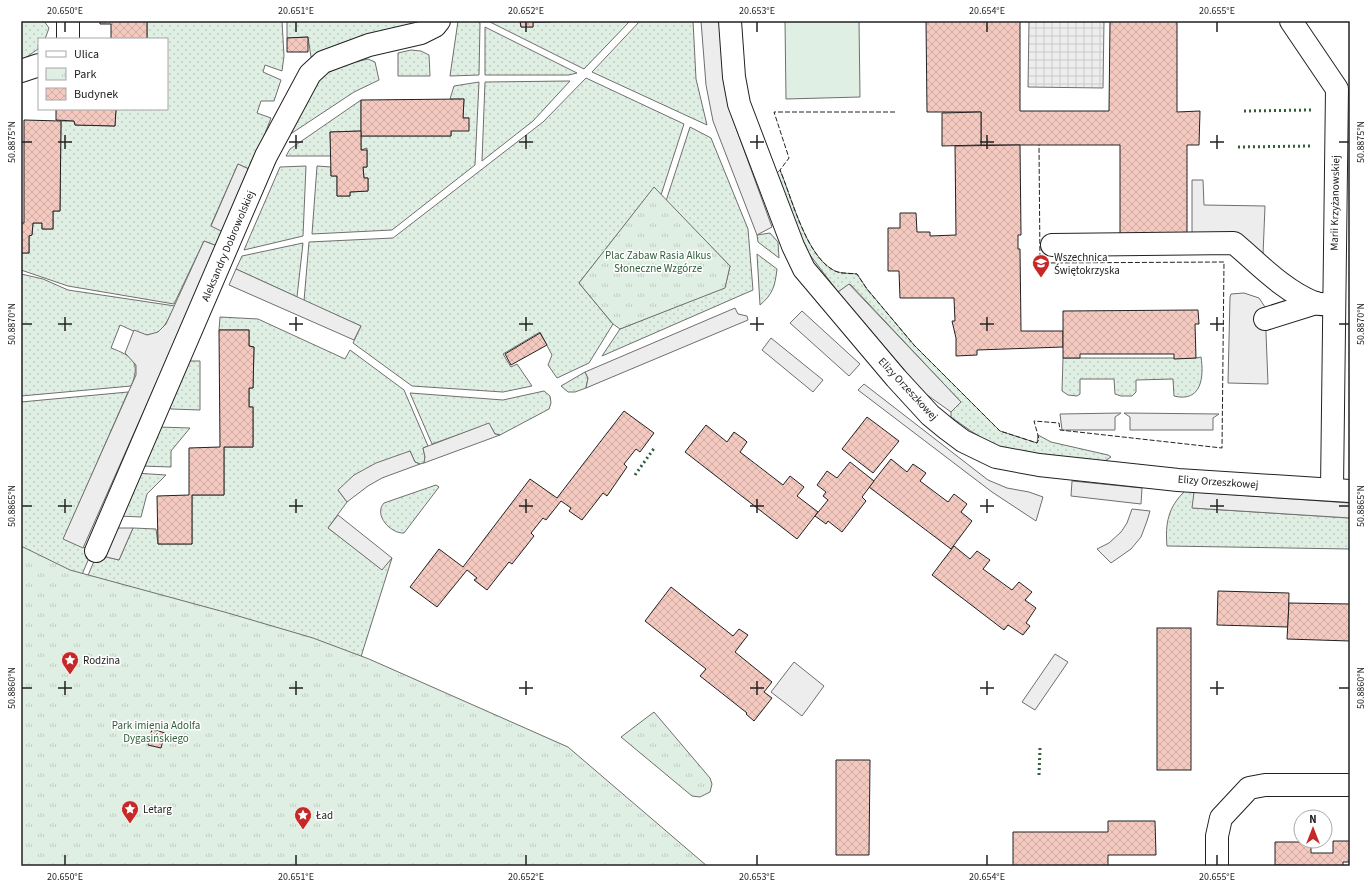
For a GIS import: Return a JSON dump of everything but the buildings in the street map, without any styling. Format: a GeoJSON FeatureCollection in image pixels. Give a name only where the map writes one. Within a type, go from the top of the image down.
{"type":"FeatureCollection","features":[{"type":"Feature","properties":{"kind":"street"},"geometry":{"type":"LineString","coordinates":[[68,21],[68,38]]}},
{"type":"Feature","properties":{"kind":"street","name":"Aleksandry Dobrowolskiej"},"geometry":{"type":"LineString","coordinates":[[96,551],[266,156],[310,74],[323,62],[369,45],[421,33],[435,26],[439,21]]}},
{"type":"Feature","properties":{"kind":"street","name":"Elizy Orzeszkowej"},"geometry":{"type":"LineString","coordinates":[[730,21],[734,77],[740,104],[793,246],[804,269],[896,378],[930,415],[947,429],[984,452],[1010,461],[1178,480],[1341,490]]}},
{"type":"Feature","properties":{"kind":"street","name":"Marii Krzyżanowskiej"},"geometry":{"type":"LineString","coordinates":[[1291,21],[1344,89],[1325,304],[1342,381],[1341,490]]}},
{"type":"Feature","properties":{"kind":"street"},"geometry":{"type":"LineString","coordinates":[[21,71],[38,65]]}},
{"type":"Feature","properties":{"kind":"street"},"geometry":{"type":"LineString","coordinates":[[1052,245],[1234,244],[1267,272],[1302,296],[1325,304]]}},
{"type":"Feature","properties":{"kind":"street"},"geometry":{"type":"LineString","coordinates":[[1265,319],[1325,304]]}},
{"type":"Feature","properties":{"kind":"street"},"geometry":{"type":"LineString","coordinates":[[1217,866],[1217,836],[1221,818],[1249,788],[1265,785],[1350,785]]}},
{"type":"Feature","properties":{"kind":"green space"},"geometry":{"type":"Polygon","coordinates":[[[21,21],[44,21],[49,28],[45,38],[38,38],[38,49],[21,61],[21,21]]]}},
{"type":"Feature","properties":{"kind":"green space"},"geometry":{"type":"Polygon","coordinates":[[[147,21],[282,21],[284,56],[282,71],[265,65],[263,72],[281,80],[274,101],[261,101],[257,113],[271,118],[251,170],[238,164],[211,225],[223,232],[217,246],[204,241],[174,304],[68,286],[21,270],[21,253],[29,253],[29,236],[32,235],[33,223],[42,223],[42,229],[53,229],[53,211],[60,211],[61,121],[74,121],[75,125],[115,126],[116,110],[168,110],[168,38],[147,38],[147,21]]]}},
{"type":"Feature","properties":{"kind":"green space"},"geometry":{"type":"Polygon","coordinates":[[[287,21],[427,21],[311,57],[308,37],[287,38],[287,21]]]}},
{"type":"Feature","properties":{"kind":"green space"},"geometry":{"type":"Polygon","coordinates":[[[458,21],[476,21],[480,23],[479,75],[450,76],[458,21]]]}},
{"type":"Feature","properties":{"kind":"green space"},"geometry":{"type":"Polygon","coordinates":[[[488,21],[520,21],[521,27],[533,27],[533,22],[630,21],[584,69],[488,21]]]}},
{"type":"Feature","properties":{"kind":"green space"},"geometry":{"type":"Polygon","coordinates":[[[640,21],[693,21],[696,79],[707,125],[592,72],[640,21]]]}},
{"type":"Feature","properties":{"kind":"green space"},"geometry":{"type":"Polygon","coordinates":[[[785,21],[859,21],[860,97],[786,99],[785,21]]]}},
{"type":"Feature","properties":{"kind":"green space"},"geometry":{"type":"Polygon","coordinates":[[[485,27],[577,73],[569,75],[485,75],[485,27]]]}},
{"type":"Feature","properties":{"kind":"green space"},"geometry":{"type":"Polygon","coordinates":[[[411,50],[421,51],[429,55],[430,76],[398,76],[398,53],[411,50]]]}},
{"type":"Feature","properties":{"kind":"green space"},"geometry":{"type":"Polygon","coordinates":[[[368,59],[375,62],[379,80],[354,92],[289,135],[319,76],[351,63],[368,59]]]}},
{"type":"Feature","properties":{"kind":"green space"},"geometry":{"type":"Polygon","coordinates":[[[586,78],[684,124],[661,195],[654,188],[579,283],[613,324],[589,363],[557,378],[548,365],[552,355],[540,332],[503,354],[511,367],[517,364],[532,386],[503,392],[412,386],[353,343],[361,326],[304,301],[309,242],[393,238],[543,122],[586,78]]]}},
{"type":"Feature","properties":{"kind":"green space"},"geometry":{"type":"Polygon","coordinates":[[[570,81],[533,121],[482,161],[485,82],[570,81]]]}},
{"type":"Feature","properties":{"kind":"green space"},"geometry":{"type":"Polygon","coordinates":[[[479,82],[475,165],[392,230],[312,234],[317,166],[331,167],[331,176],[337,176],[337,196],[350,196],[350,192],[368,191],[368,178],[364,178],[363,167],[367,167],[367,148],[361,150],[361,136],[451,136],[451,131],[469,118],[463,118],[464,99],[450,99],[454,86],[479,82]]]}},
{"type":"Feature","properties":{"kind":"green space"},"geometry":{"type":"Polygon","coordinates":[[[361,100],[361,131],[330,132],[331,156],[286,156],[290,149],[361,100]]]}},
{"type":"Feature","properties":{"kind":"green space"},"geometry":{"type":"Polygon","coordinates":[[[690,127],[711,138],[748,229],[753,290],[602,356],[620,329],[725,287],[730,266],[666,201],[690,127]]]}},
{"type":"Feature","properties":{"kind":"green space"},"geometry":{"type":"Polygon","coordinates":[[[306,166],[303,236],[244,250],[280,167],[306,166]]]}},
{"type":"Feature","properties":{"kind":"green space"},"geometry":{"type":"Polygon","coordinates":[[[780,170],[801,226],[816,253],[825,264],[835,271],[857,274],[867,289],[914,345],[1000,431],[1037,443],[1038,435],[1051,442],[1108,455],[1111,457],[1105,461],[1096,461],[1043,456],[1004,449],[992,444],[951,417],[951,412],[960,401],[850,284],[838,292],[807,251],[775,175],[780,170]]]}},
{"type":"Feature","properties":{"kind":"green space","name":"Plac Zabaw Rasia Alkus Słoneczne Wzgórze"},"geometry":{"type":"Polygon","coordinates":[[[654,187],[730,266],[725,288],[620,329],[613,324],[579,283],[654,187]]]}},
{"type":"Feature","properties":{"kind":"green space"},"geometry":{"type":"Polygon","coordinates":[[[770,233],[778,242],[779,258],[758,242],[757,235],[770,233]]]}},
{"type":"Feature","properties":{"kind":"green space"},"geometry":{"type":"Polygon","coordinates":[[[303,243],[297,297],[236,269],[242,256],[303,243]]]}},
{"type":"Feature","properties":{"kind":"green space"},"geometry":{"type":"Polygon","coordinates":[[[757,254],[777,269],[773,289],[760,305],[757,254]]]}},
{"type":"Feature","properties":{"kind":"green space"},"geometry":{"type":"Polygon","coordinates":[[[21,274],[43,279],[68,290],[175,306],[162,329],[153,334],[141,334],[120,325],[111,348],[125,354],[133,361],[135,371],[131,386],[21,396],[21,274]]]}},
{"type":"Feature","properties":{"kind":"green space"},"geometry":{"type":"Polygon","coordinates":[[[220,317],[258,319],[345,359],[350,350],[404,390],[428,446],[423,448],[425,457],[424,463],[420,464],[415,462],[410,451],[338,490],[347,502],[328,528],[382,569],[392,558],[359,663],[81,592],[97,554],[119,560],[133,528],[156,529],[158,544],[192,544],[192,495],[224,495],[224,447],[253,447],[253,407],[249,407],[249,388],[253,388],[254,347],[249,346],[249,330],[219,330],[220,317]]]}},
{"type":"Feature","properties":{"kind":"green space"},"geometry":{"type":"Polygon","coordinates":[[[1201,357],[1201,380],[1196,392],[1190,396],[1174,396],[1173,379],[1136,380],[1136,392],[1132,396],[1121,396],[1115,394],[1114,379],[1080,379],[1080,394],[1077,396],[1068,395],[1062,391],[1063,358],[1201,357]]]}},
{"type":"Feature","properties":{"kind":"green space"},"geometry":{"type":"Polygon","coordinates":[[[187,361],[200,361],[200,410],[171,409],[168,405],[187,361]]]}},
{"type":"Feature","properties":{"kind":"green space"},"geometry":{"type":"Polygon","coordinates":[[[585,372],[588,378],[586,388],[575,392],[568,392],[561,386],[585,372]]]}},
{"type":"Feature","properties":{"kind":"green space"},"geometry":{"type":"Polygon","coordinates":[[[544,391],[550,396],[551,403],[549,409],[500,435],[495,434],[489,424],[432,444],[410,393],[503,400],[544,391]]]}},
{"type":"Feature","properties":{"kind":"green space"},"geometry":{"type":"Polygon","coordinates":[[[128,392],[64,538],[92,551],[75,591],[21,577],[21,402],[128,392]]]}},
{"type":"Feature","properties":{"kind":"green space"},"geometry":{"type":"Polygon","coordinates":[[[158,427],[190,428],[171,451],[171,467],[141,466],[158,427]]]}},
{"type":"Feature","properties":{"kind":"green space"},"geometry":{"type":"Polygon","coordinates":[[[135,473],[166,475],[147,494],[141,517],[118,516],[135,473]]]}},
{"type":"Feature","properties":{"kind":"green space"},"geometry":{"type":"Polygon","coordinates":[[[436,485],[439,487],[404,533],[394,530],[385,523],[381,513],[381,508],[384,503],[436,485]]]}},
{"type":"Feature","properties":{"kind":"green space"},"geometry":{"type":"Polygon","coordinates":[[[1185,491],[1194,492],[1193,508],[1350,518],[1350,549],[1167,546],[1167,523],[1169,516],[1175,503],[1185,491]]]}},
{"type":"Feature","properties":{"kind":"green space","name":"Park imienia Adolfa Dygasińskiego"},"geometry":{"type":"Polygon","coordinates":[[[21,546],[70,570],[313,638],[369,659],[568,747],[707,866],[21,866],[21,546]]]}},
{"type":"Feature","properties":{"kind":"green space"},"geometry":{"type":"Polygon","coordinates":[[[654,712],[710,778],[712,784],[710,792],[700,797],[692,796],[621,737],[654,712]]]}},
{"type":"Feature","properties":{"kind":"shaded area"},"geometry":{"type":"Polygon","coordinates":[[[701,21],[719,21],[732,117],[772,227],[757,235],[713,121],[706,85],[701,21]]]}},
{"type":"Feature","properties":{"kind":"shaded area"},"geometry":{"type":"Polygon","coordinates":[[[1029,21],[1104,21],[1103,88],[1028,87],[1029,21]]]}},
{"type":"Feature","properties":{"kind":"shaded area"},"geometry":{"type":"Polygon","coordinates":[[[238,164],[251,170],[223,232],[211,226],[238,164]]]}},
{"type":"Feature","properties":{"kind":"shaded area"},"geometry":{"type":"Polygon","coordinates":[[[1192,180],[1203,180],[1204,205],[1265,206],[1263,255],[1224,253],[1192,232],[1192,180]]]}},
{"type":"Feature","properties":{"kind":"shaded area"},"geometry":{"type":"Polygon","coordinates":[[[204,241],[217,246],[83,548],[63,539],[136,375],[136,365],[125,353],[134,330],[147,335],[158,332],[166,324],[204,241]]]}},
{"type":"Feature","properties":{"kind":"shaded area"},"geometry":{"type":"Polygon","coordinates":[[[236,269],[361,326],[354,340],[229,285],[236,269]]]}},
{"type":"Feature","properties":{"kind":"shaded area"},"geometry":{"type":"Polygon","coordinates":[[[849,284],[961,402],[951,412],[923,392],[838,292],[849,284]]]}},
{"type":"Feature","properties":{"kind":"shaded area"},"geometry":{"type":"Polygon","coordinates":[[[1244,293],[1259,298],[1265,307],[1268,384],[1228,383],[1230,297],[1231,294],[1244,293]]]}},
{"type":"Feature","properties":{"kind":"shaded area"},"geometry":{"type":"Polygon","coordinates":[[[735,308],[738,314],[747,316],[748,320],[586,388],[588,378],[585,372],[735,308]]]}},
{"type":"Feature","properties":{"kind":"shaded area"},"geometry":{"type":"Polygon","coordinates":[[[802,311],[860,364],[849,376],[790,323],[802,311]]]}},
{"type":"Feature","properties":{"kind":"shaded area"},"geometry":{"type":"Polygon","coordinates":[[[771,338],[823,380],[813,392],[762,350],[771,338]]]}},
{"type":"Feature","properties":{"kind":"shaded area"},"geometry":{"type":"Polygon","coordinates":[[[864,384],[988,480],[1007,488],[1029,492],[1043,497],[1036,521],[992,492],[858,390],[864,384]]]}},
{"type":"Feature","properties":{"kind":"shaded area"},"geometry":{"type":"Polygon","coordinates":[[[1121,413],[1115,417],[1115,430],[1062,430],[1060,414],[1121,413]]]}},
{"type":"Feature","properties":{"kind":"shaded area"},"geometry":{"type":"Polygon","coordinates":[[[1124,413],[1219,414],[1213,418],[1213,430],[1130,430],[1130,417],[1124,413]]]}},
{"type":"Feature","properties":{"kind":"shaded area"},"geometry":{"type":"Polygon","coordinates":[[[489,423],[495,434],[500,435],[424,463],[425,457],[423,448],[489,423]]]}},
{"type":"Feature","properties":{"kind":"shaded area"},"geometry":{"type":"Polygon","coordinates":[[[410,451],[415,462],[420,464],[382,478],[368,486],[347,502],[338,490],[354,475],[376,463],[410,451]]]}},
{"type":"Feature","properties":{"kind":"shaded area"},"geometry":{"type":"Polygon","coordinates":[[[1072,481],[1142,488],[1141,504],[1071,496],[1072,481]]]}},
{"type":"Feature","properties":{"kind":"shaded area"},"geometry":{"type":"Polygon","coordinates":[[[1194,492],[1350,503],[1350,518],[1192,508],[1194,492]]]}},
{"type":"Feature","properties":{"kind":"shaded area"},"geometry":{"type":"Polygon","coordinates":[[[1132,509],[1150,511],[1141,537],[1131,549],[1111,563],[1097,549],[1109,543],[1121,532],[1127,523],[1132,509]]]}},
{"type":"Feature","properties":{"kind":"shaded area"},"geometry":{"type":"Polygon","coordinates":[[[338,515],[392,558],[382,570],[328,528],[338,515]]]}},
{"type":"Feature","properties":{"kind":"shaded area"},"geometry":{"type":"Polygon","coordinates":[[[113,528],[133,528],[119,560],[102,556],[113,528]]]}},
{"type":"Feature","properties":{"kind":"shaded area"},"geometry":{"type":"Polygon","coordinates":[[[1055,654],[1068,662],[1035,710],[1022,702],[1055,654]]]}},
{"type":"Feature","properties":{"kind":"shaded area"},"geometry":{"type":"Polygon","coordinates":[[[794,662],[824,686],[802,716],[771,692],[794,662]]]}},
{"type":"Feature","properties":{"kind":"hedge"},"geometry":{"type":"LineString","coordinates":[[1244,111],[1312,110]]}},
{"type":"Feature","properties":{"kind":"hedge"},"geometry":{"type":"LineString","coordinates":[[1238,147],[1312,146]]}},
{"type":"Feature","properties":{"kind":"hedge"},"geometry":{"type":"LineString","coordinates":[[635,475],[655,447]]}},
{"type":"Feature","properties":{"kind":"hedge"},"geometry":{"type":"LineString","coordinates":[[1039,775],[1040,748]]}},
{"type":"Feature","properties":{"kind":"fence"},"geometry":{"type":"LineString","coordinates":[[895,112],[774,112],[789,158],[780,170],[801,226],[816,253],[825,264],[838,272],[857,274],[867,289],[914,345],[1000,431],[1037,443],[1039,439],[1034,421],[1059,423],[1060,430],[1222,448],[1224,262],[1040,263],[1039,145]]}},
{"type":"Feature","properties":{"kind":"place","name":"Wszechnica Świętokrzyska"},"geometry":{"type":"Point","coordinates":[1041,278]}},
{"type":"Feature","properties":{"kind":"place","name":"Rodzina"},"geometry":{"type":"Point","coordinates":[70,675]}},
{"type":"Feature","properties":{"kind":"place","name":"Letarg"},"geometry":{"type":"Point","coordinates":[130,824]}},
{"type":"Feature","properties":{"kind":"place","name":"Ład"},"geometry":{"type":"Point","coordinates":[303,830]}}]}
